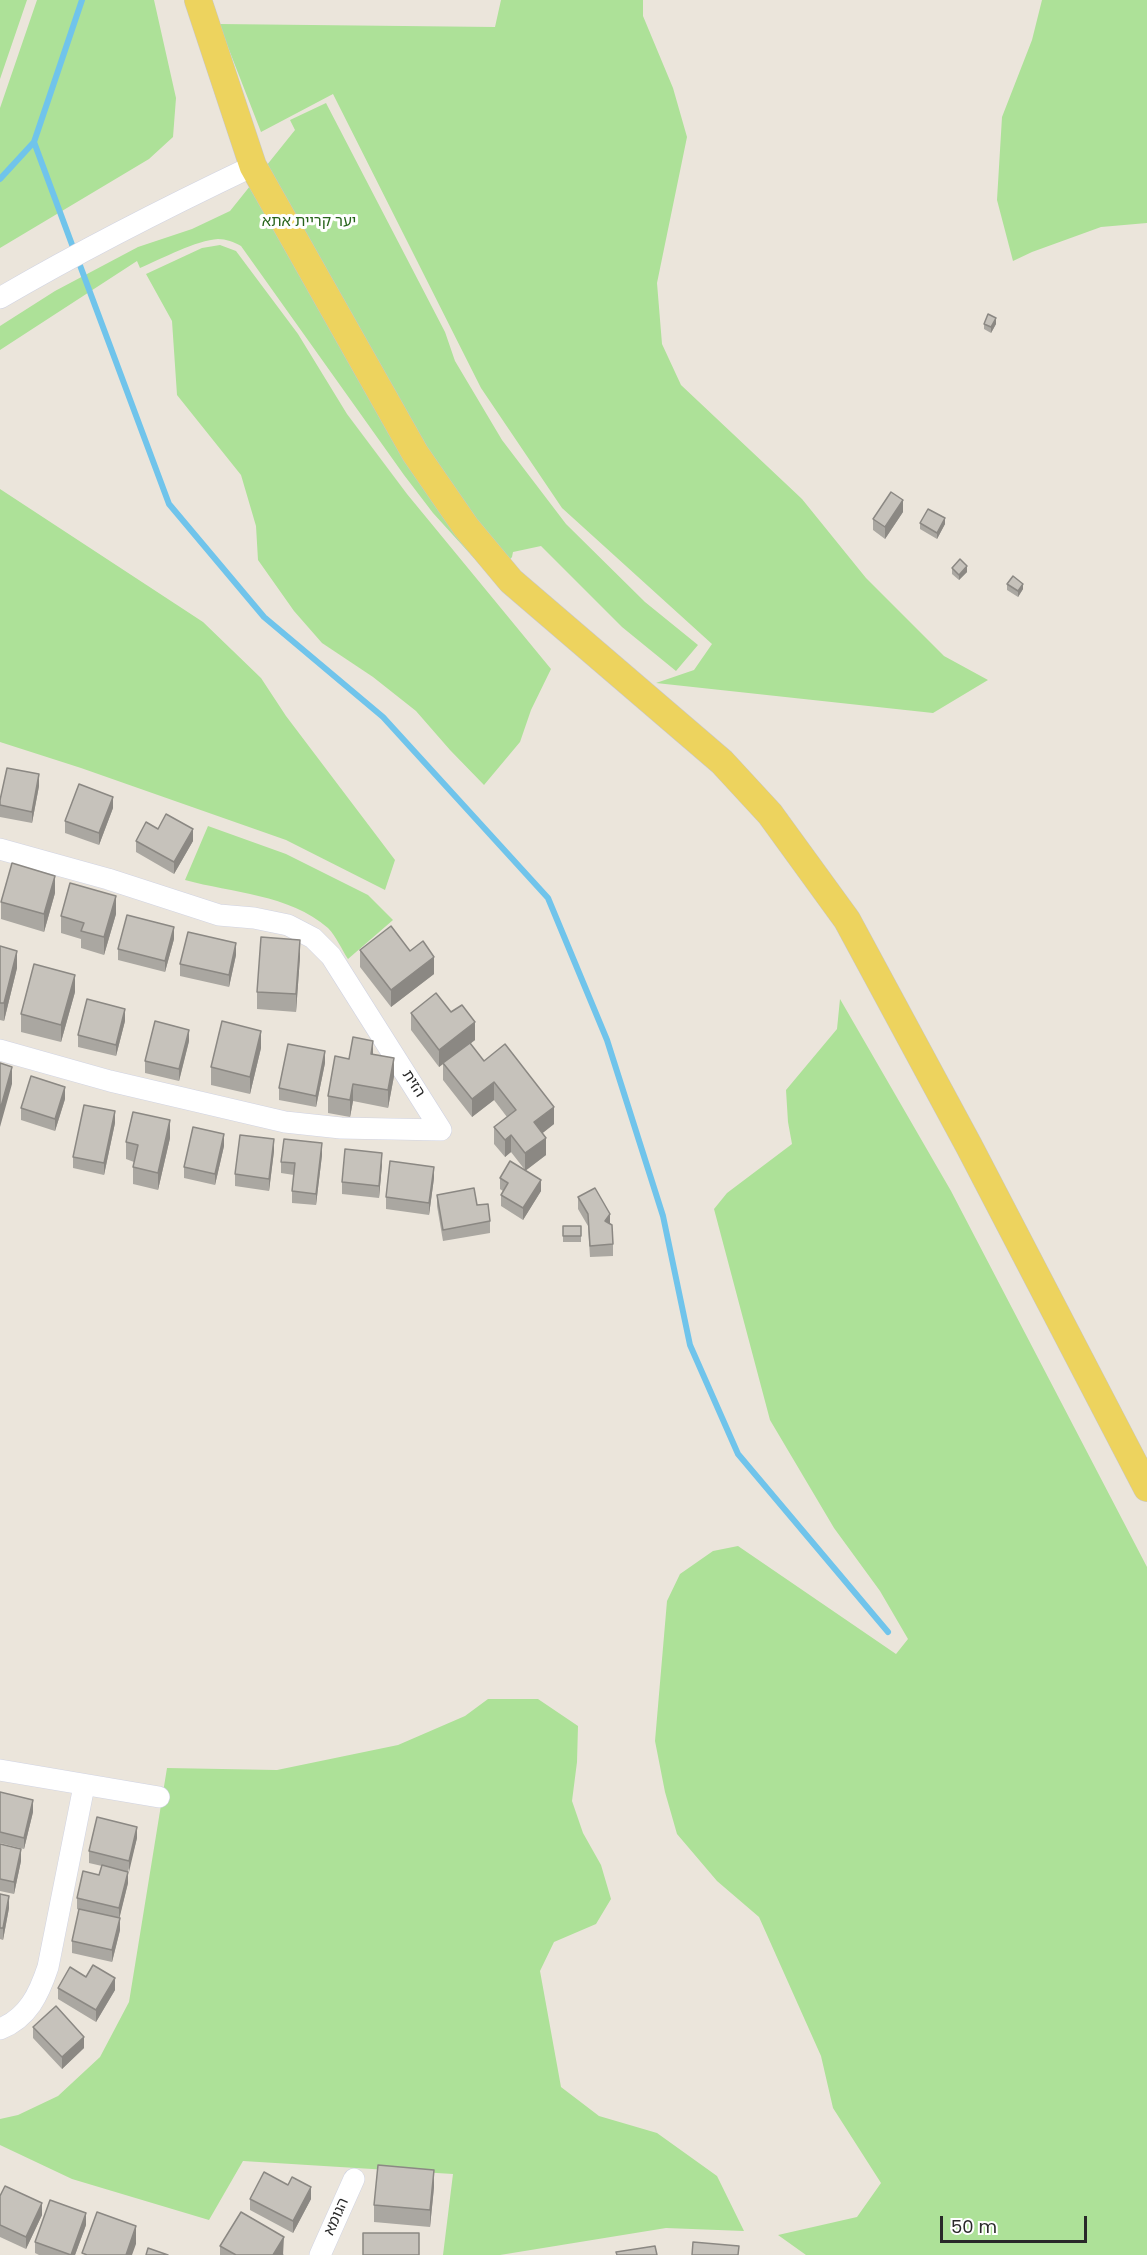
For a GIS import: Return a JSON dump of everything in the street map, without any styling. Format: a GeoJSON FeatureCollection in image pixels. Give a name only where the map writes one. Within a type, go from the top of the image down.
{"type":"FeatureCollection","features":[{"type":"Feature","properties":{"kind":"main road"},"geometry":{"type":"LineString","coordinates":[[198,0],[253,166],[415,453],[466,527],[511,581],[722,762],[770,814],[847,920],[974,1156],[1147,1488]]}},
{"type":"Feature","properties":{"kind":"street"},"geometry":{"type":"LineString","coordinates":[[0,298],[57,264],[253,166]]}},
{"type":"Feature","properties":{"kind":"street","name":"הזית"},"geometry":{"type":"LineString","coordinates":[[0,849],[108,879],[219,915],[254,918],[288,925],[313,938],[331,956],[441,1130],[341,1128],[285,1122],[110,1081],[0,1050]]}},
{"type":"Feature","properties":{"kind":"street"},"geometry":{"type":"LineString","coordinates":[[0,1770],[159,1797]]}},
{"type":"Feature","properties":{"kind":"street"},"geometry":{"type":"LineString","coordinates":[[0,2029],[13,2024],[26,2013],[40,1990],[48,1967],[84,1786]]}},
{"type":"Feature","properties":{"kind":"street","name":"הגומא"},"geometry":{"type":"LineString","coordinates":[[320,2255],[354,2179]]}},
{"type":"Feature","properties":{"kind":"green space"},"geometry":{"type":"Polygon","coordinates":[[[0,0],[27,0],[0,79],[0,0]]]}},
{"type":"Feature","properties":{"kind":"green space"},"geometry":{"type":"Polygon","coordinates":[[[37,0],[154,0],[176,98],[173,137],[149,159],[0,248],[0,108],[37,0]]]}},
{"type":"Feature","properties":{"kind":"green space"},"geometry":{"type":"Polygon","coordinates":[[[501,0],[643,0],[643,16],[673,88],[687,137],[657,283],[662,344],[681,385],[802,499],[866,578],[944,656],[988,680],[933,713],[656,683],[694,670],[712,644],[562,508],[481,388],[333,94],[261,132],[219,24],[495,27],[501,0]]]}},
{"type":"Feature","properties":{"kind":"green space"},"geometry":{"type":"Polygon","coordinates":[[[1042,0],[1147,0],[1147,223],[1101,227],[1013,261],[997,200],[1002,117],[1032,40],[1042,0]]]}},
{"type":"Feature","properties":{"kind":"green space","name":"יער קריית אתא"},"geometry":{"type":"Polygon","coordinates":[[[326,103],[445,332],[455,361],[502,440],[566,524],[645,602],[698,645],[676,671],[622,627],[541,546],[513,552],[512,557],[503,568],[482,567],[433,513],[404,475],[241,246],[236,243],[221,239],[209,240],[140,268],[137,261],[0,350],[0,326],[55,291],[138,247],[192,229],[230,211],[295,130],[290,120],[326,103]]]}},
{"type":"Feature","properties":{"kind":"green space"},"geometry":{"type":"Polygon","coordinates":[[[220,245],[236,251],[298,334],[347,414],[407,494],[551,669],[531,710],[520,742],[484,785],[416,711],[373,677],[322,643],[294,611],[258,560],[256,526],[241,475],[177,395],[172,321],[146,274],[202,248],[220,245]]]}},
{"type":"Feature","properties":{"kind":"green space"},"geometry":{"type":"Polygon","coordinates":[[[0,489],[203,622],[261,678],[286,716],[395,860],[385,890],[286,840],[0,742],[0,489]]]}},
{"type":"Feature","properties":{"kind":"green space"},"geometry":{"type":"Polygon","coordinates":[[[208,826],[286,854],[368,895],[393,920],[348,959],[328,928],[296,908],[259,896],[185,880],[208,826]]]}},
{"type":"Feature","properties":{"kind":"green space"},"geometry":{"type":"Polygon","coordinates":[[[840,999],[951,1191],[1147,1567],[1147,2255],[806,2255],[778,2235],[857,2217],[881,2183],[833,2108],[821,2056],[759,1917],[717,1881],[677,1834],[665,1792],[655,1741],[667,1601],[680,1574],[713,1551],[738,1546],[896,1654],[908,1639],[880,1591],[834,1528],[770,1420],[714,1209],[727,1193],[792,1144],[786,1090],[837,1029],[840,999]]]}},
{"type":"Feature","properties":{"kind":"green space"},"geometry":{"type":"Polygon","coordinates":[[[488,1699],[538,1699],[578,1726],[577,1762],[572,1801],[583,1833],[601,1865],[611,1899],[596,1924],[554,1942],[540,1971],[561,2087],[599,2116],[657,2133],[717,2176],[744,2231],[666,2228],[500,2255],[443,2255],[453,2174],[243,2161],[209,2220],[72,2179],[0,2145],[0,2119],[18,2115],[58,2096],[100,2057],[129,2002],[167,1768],[277,1770],[398,1745],[465,1716],[488,1699]]]}},
{"type":"Feature","properties":{"kind":"building"},"geometry":{"type":"Polygon","coordinates":[[[988,314],[996,318],[991,327],[984,324],[988,314]]]}},
{"type":"Feature","properties":{"kind":"building"},"geometry":{"type":"Polygon","coordinates":[[[891,492],[903,500],[885,527],[873,519],[891,492]]]}},
{"type":"Feature","properties":{"kind":"building"},"geometry":{"type":"Polygon","coordinates":[[[928,509],[945,518],[937,533],[920,523],[928,509]]]}},
{"type":"Feature","properties":{"kind":"building"},"geometry":{"type":"Polygon","coordinates":[[[960,559],[967,566],[959,575],[952,568],[960,559]]]}},
{"type":"Feature","properties":{"kind":"building"},"geometry":{"type":"Polygon","coordinates":[[[1013,576],[1023,584],[1018,591],[1007,584],[1013,576]]]}},
{"type":"Feature","properties":{"kind":"building"},"geometry":{"type":"Polygon","coordinates":[[[7,768],[39,774],[32,812],[0,805],[7,768]]]}},
{"type":"Feature","properties":{"kind":"building"},"geometry":{"type":"Polygon","coordinates":[[[79,784],[113,797],[99,833],[65,821],[79,784]]]}},
{"type":"Feature","properties":{"kind":"building"},"geometry":{"type":"Polygon","coordinates":[[[166,814],[193,829],[174,862],[136,841],[146,822],[158,829],[166,814]]]}},
{"type":"Feature","properties":{"kind":"building"},"geometry":{"type":"Polygon","coordinates":[[[12,863],[55,876],[44,914],[1,902],[12,863]]]}},
{"type":"Feature","properties":{"kind":"building"},"geometry":{"type":"Polygon","coordinates":[[[70,883],[116,896],[104,937],[81,931],[84,923],[61,916],[70,883]]]}},
{"type":"Feature","properties":{"kind":"building"},"geometry":{"type":"Polygon","coordinates":[[[127,915],[174,927],[165,961],[118,949],[127,915]]]}},
{"type":"Feature","properties":{"kind":"building"},"geometry":{"type":"Polygon","coordinates":[[[391,926],[410,951],[423,941],[434,957],[391,990],[360,950],[391,926]]]}},
{"type":"Feature","properties":{"kind":"building"},"geometry":{"type":"Polygon","coordinates":[[[188,932],[236,943],[229,975],[180,964],[188,932]]]}},
{"type":"Feature","properties":{"kind":"building"},"geometry":{"type":"Polygon","coordinates":[[[261,937],[300,940],[296,994],[257,992],[261,937]]]}},
{"type":"Feature","properties":{"kind":"building"},"geometry":{"type":"Polygon","coordinates":[[[0,946],[17,951],[4,1003],[0,1003],[0,946]]]}},
{"type":"Feature","properties":{"kind":"building"},"geometry":{"type":"Polygon","coordinates":[[[34,964],[75,975],[61,1025],[21,1014],[34,964]]]}},
{"type":"Feature","properties":{"kind":"building"},"geometry":{"type":"Polygon","coordinates":[[[436,993],[451,1012],[462,1005],[475,1022],[439,1050],[411,1013],[436,993]]]}},
{"type":"Feature","properties":{"kind":"building"},"geometry":{"type":"Polygon","coordinates":[[[87,999],[125,1009],[116,1045],[78,1035],[87,999]]]}},
{"type":"Feature","properties":{"kind":"building"},"geometry":{"type":"Polygon","coordinates":[[[155,1021],[189,1030],[179,1069],[145,1061],[155,1021]]]}},
{"type":"Feature","properties":{"kind":"building"},"geometry":{"type":"Polygon","coordinates":[[[222,1021],[261,1031],[250,1077],[211,1067],[222,1021]]]}},
{"type":"Feature","properties":{"kind":"building"},"geometry":{"type":"Polygon","coordinates":[[[353,1037],[373,1041],[371,1054],[394,1058],[388,1090],[353,1084],[350,1100],[328,1096],[335,1056],[349,1059],[353,1037]]]}},
{"type":"Feature","properties":{"kind":"building"},"geometry":{"type":"Polygon","coordinates":[[[470,1043],[484,1061],[505,1044],[554,1107],[534,1122],[546,1138],[525,1153],[511,1135],[505,1140],[494,1127],[516,1110],[494,1082],[472,1099],[443,1063],[470,1043]]]}},
{"type":"Feature","properties":{"kind":"building"},"geometry":{"type":"Polygon","coordinates":[[[288,1044],[325,1051],[316,1096],[279,1088],[288,1044]]]}},
{"type":"Feature","properties":{"kind":"building"},"geometry":{"type":"Polygon","coordinates":[[[0,1063],[12,1067],[0,1110],[0,1063]]]}},
{"type":"Feature","properties":{"kind":"building"},"geometry":{"type":"Polygon","coordinates":[[[31,1076],[65,1087],[55,1119],[21,1108],[31,1076]]]}},
{"type":"Feature","properties":{"kind":"building"},"geometry":{"type":"Polygon","coordinates":[[[84,1105],[115,1111],[104,1163],[73,1157],[84,1105]]]}},
{"type":"Feature","properties":{"kind":"building"},"geometry":{"type":"Polygon","coordinates":[[[133,1112],[170,1120],[158,1173],[133,1167],[138,1145],[126,1142],[133,1112]]]}},
{"type":"Feature","properties":{"kind":"building"},"geometry":{"type":"Polygon","coordinates":[[[193,1127],[224,1134],[215,1174],[184,1167],[193,1127]]]}},
{"type":"Feature","properties":{"kind":"building"},"geometry":{"type":"Polygon","coordinates":[[[240,1135],[274,1139],[269,1179],[235,1174],[240,1135]]]}},
{"type":"Feature","properties":{"kind":"building"},"geometry":{"type":"Polygon","coordinates":[[[284,1139],[322,1143],[316,1194],[292,1191],[295,1163],[281,1162],[284,1139]]]}},
{"type":"Feature","properties":{"kind":"building"},"geometry":{"type":"Polygon","coordinates":[[[345,1149],[382,1153],[379,1186],[342,1182],[345,1149]]]}},
{"type":"Feature","properties":{"kind":"building"},"geometry":{"type":"Polygon","coordinates":[[[390,1161],[434,1167],[429,1203],[386,1197],[390,1161]]]}},
{"type":"Feature","properties":{"kind":"building"},"geometry":{"type":"Polygon","coordinates":[[[510,1161],[541,1180],[523,1208],[501,1195],[508,1183],[500,1178],[510,1161]]]}},
{"type":"Feature","properties":{"kind":"building"},"geometry":{"type":"Polygon","coordinates":[[[474,1188],[477,1205],[488,1204],[490,1221],[443,1230],[437,1195],[474,1188]]]}},
{"type":"Feature","properties":{"kind":"building"},"geometry":{"type":"Polygon","coordinates":[[[595,1188],[610,1214],[605,1221],[612,1225],[613,1244],[590,1246],[588,1214],[578,1197],[595,1188]]]}},
{"type":"Feature","properties":{"kind":"building"},"geometry":{"type":"Polygon","coordinates":[[[563,1226],[581,1226],[581,1236],[563,1236],[563,1226]]]}},
{"type":"Feature","properties":{"kind":"building"},"geometry":{"type":"Polygon","coordinates":[[[0,1792],[33,1800],[24,1838],[0,1832],[0,1792]]]}},
{"type":"Feature","properties":{"kind":"building"},"geometry":{"type":"Polygon","coordinates":[[[97,1817],[137,1827],[129,1861],[89,1851],[97,1817]]]}},
{"type":"Feature","properties":{"kind":"building"},"geometry":{"type":"Polygon","coordinates":[[[0,1844],[21,1849],[14,1882],[0,1879],[0,1844]]]}},
{"type":"Feature","properties":{"kind":"building"},"geometry":{"type":"Polygon","coordinates":[[[102,1865],[128,1872],[119,1908],[77,1898],[83,1871],[99,1875],[102,1865]]]}},
{"type":"Feature","properties":{"kind":"building"},"geometry":{"type":"Polygon","coordinates":[[[0,1894],[9,1896],[3,1928],[0,1928],[0,1894]]]}},
{"type":"Feature","properties":{"kind":"building"},"geometry":{"type":"Polygon","coordinates":[[[79,1909],[120,1918],[112,1950],[72,1941],[79,1909]]]}},
{"type":"Feature","properties":{"kind":"building"},"geometry":{"type":"Polygon","coordinates":[[[93,1965],[115,1978],[96,2010],[58,1988],[70,1967],[86,1977],[93,1965]]]}},
{"type":"Feature","properties":{"kind":"building"},"geometry":{"type":"Polygon","coordinates":[[[56,2006],[84,2037],[62,2057],[33,2027],[56,2006]]]}},
{"type":"Feature","properties":{"kind":"building"},"geometry":{"type":"Polygon","coordinates":[[[378,2165],[434,2170],[430,2210],[374,2205],[378,2165]]]}},
{"type":"Feature","properties":{"kind":"building"},"geometry":{"type":"Polygon","coordinates":[[[264,2172],[288,2185],[292,2177],[311,2187],[293,2221],[250,2199],[264,2172]]]}},
{"type":"Feature","properties":{"kind":"building"},"geometry":{"type":"Polygon","coordinates":[[[5,2186],[42,2203],[26,2237],[0,2225],[0,2196],[5,2186]]]}},
{"type":"Feature","properties":{"kind":"building"},"geometry":{"type":"Polygon","coordinates":[[[50,2200],[86,2213],[71,2255],[35,2242],[50,2200]]]}},
{"type":"Feature","properties":{"kind":"building"},"geometry":{"type":"Polygon","coordinates":[[[97,2212],[136,2226],[126,2255],[82,2253],[97,2212]]]}},
{"type":"Feature","properties":{"kind":"building"},"geometry":{"type":"Polygon","coordinates":[[[241,2212],[284,2237],[273,2255],[236,2255],[220,2246],[241,2212]]]}},
{"type":"Feature","properties":{"kind":"building"},"geometry":{"type":"Polygon","coordinates":[[[363,2233],[419,2233],[419,2255],[363,2255],[363,2233]]]}},
{"type":"Feature","properties":{"kind":"building"},"geometry":{"type":"Polygon","coordinates":[[[693,2242],[739,2246],[738,2255],[692,2255],[693,2242]]]}},
{"type":"Feature","properties":{"kind":"building"},"geometry":{"type":"Polygon","coordinates":[[[655,2246],[657,2255],[617,2255],[616,2252],[655,2246]]]}},
{"type":"Feature","properties":{"kind":"building"},"geometry":{"type":"Polygon","coordinates":[[[148,2248],[168,2255],[146,2255],[148,2248]]]}},
{"type":"Feature","properties":{"kind":"waterway"},"geometry":{"type":"LineString","coordinates":[[0,179],[34,142],[82,0]]}},
{"type":"Feature","properties":{"kind":"waterway"},"geometry":{"type":"LineString","coordinates":[[34,142],[74,250]]}},
{"type":"Feature","properties":{"kind":"waterway"},"geometry":{"type":"LineString","coordinates":[[78,260],[169,504],[264,617],[383,717],[548,898],[607,1040],[663,1216],[690,1345],[738,1454],[888,1632]]}}]}
